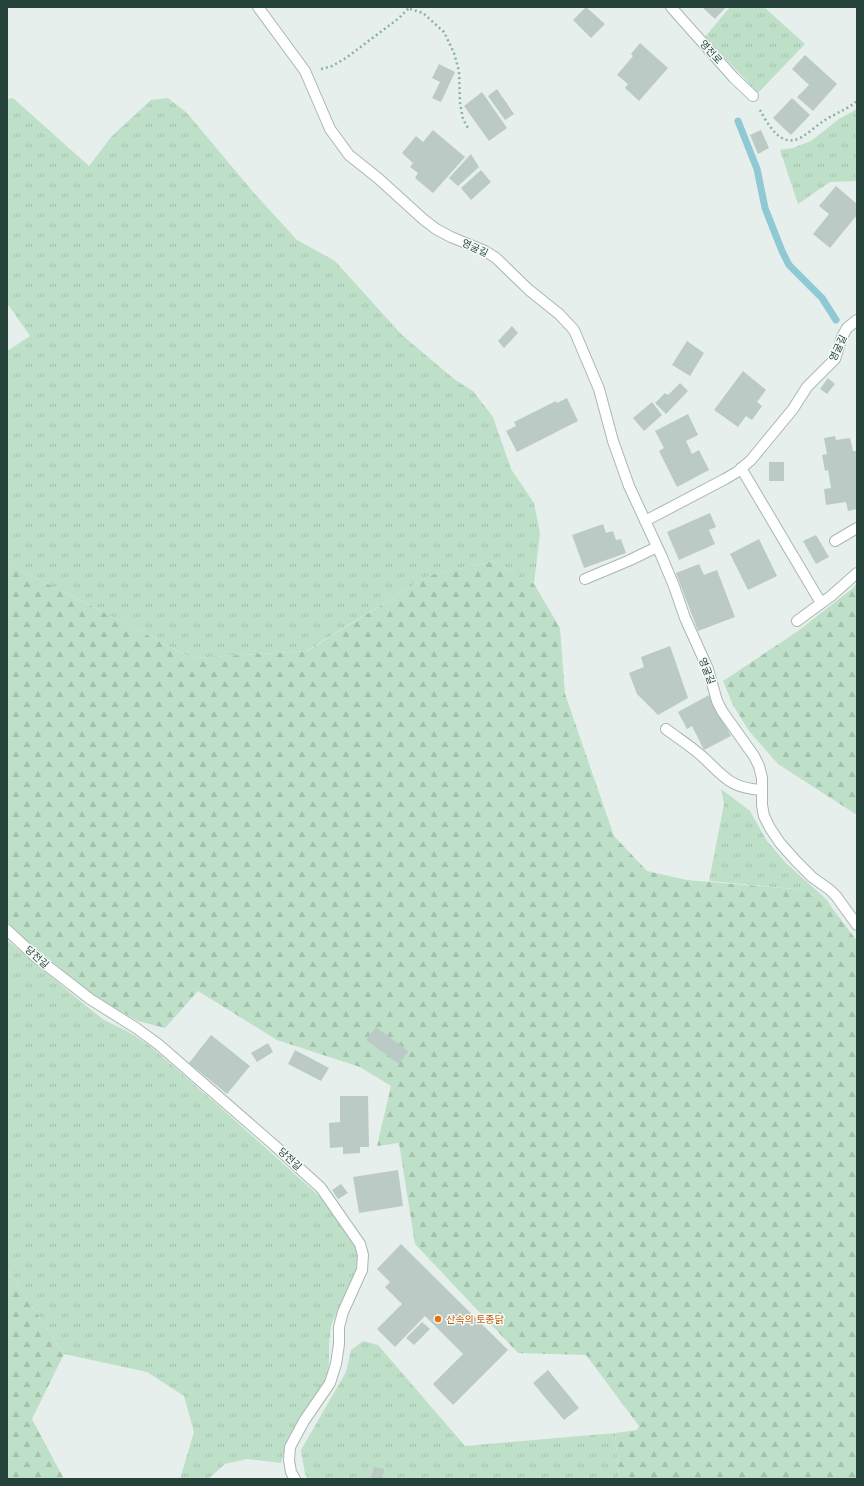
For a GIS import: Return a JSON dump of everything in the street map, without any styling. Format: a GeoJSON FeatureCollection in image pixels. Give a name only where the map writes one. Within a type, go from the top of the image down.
{"type":"FeatureCollection","features":[{"type":"Feature","properties":{"kind":"lane","name":"영굴길"},"geometry":{"type":"LineString","coordinates":[[258,7],[305,71],[330,129],[349,155],[379,178],[423,219],[436,229],[485,251],[496,258],[529,290],[559,314],[574,330],[599,389],[613,441],[629,486],[674,586],[685,618],[708,669],[720,706],[760,766],[764,816],[780,843],[812,877],[833,893],[857,925]]}},
{"type":"Feature","properties":{"kind":"lane","name":"영전로"},"geometry":{"type":"LineString","coordinates":[[671,7],[734,78],[753,96]]}},
{"type":"Feature","properties":{"kind":"lane","name":"영굴길"},"geometry":{"type":"LineString","coordinates":[[645,521],[725,479],[751,460],[793,409],[807,387],[835,359],[842,337],[848,328],[857,320]]}},
{"type":"Feature","properties":{"kind":"lane"},"geometry":{"type":"LineString","coordinates":[[741,468],[821,603]]}},
{"type":"Feature","properties":{"kind":"lane"},"geometry":{"type":"LineString","coordinates":[[835,541],[857,528]]}},
{"type":"Feature","properties":{"kind":"lane"},"geometry":{"type":"LineString","coordinates":[[585,579],[657,547]]}},
{"type":"Feature","properties":{"kind":"lane"},"geometry":{"type":"LineString","coordinates":[[797,621],[831,596],[857,573]]}},
{"type":"Feature","properties":{"kind":"lane"},"geometry":{"type":"LineString","coordinates":[[666,729],[703,757],[727,780],[738,786],[762,790]]}},
{"type":"Feature","properties":{"kind":"lane","name":"당전길"},"geometry":{"type":"LineString","coordinates":[[7,930],[36,957],[90,999],[136,1028],[158,1044],[280,1150],[321,1188],[360,1244],[363,1255],[362,1270],[343,1312],[339,1327],[339,1344],[336,1364],[330,1383],[304,1421],[290,1447],[288,1460],[291,1472],[295,1479]]}},
{"type":"Feature","properties":{"kind":"path"},"geometry":{"type":"LineString","coordinates":[[305,71],[318,70],[332,66],[346,58],[410,8],[423,13],[444,32],[454,53],[460,71],[460,103],[463,119],[469,130]]}},
{"type":"Feature","properties":{"kind":"path"},"geometry":{"type":"LineString","coordinates":[[753,96],[765,120],[773,131],[782,139],[791,141],[800,138],[857,101]]}},
{"type":"Feature","properties":{"kind":"green space"},"geometry":{"type":"Polygon","coordinates":[[[730,7],[764,7],[805,44],[758,93],[705,37],[730,7]]]}},
{"type":"Feature","properties":{"kind":"green space"},"geometry":{"type":"Polygon","coordinates":[[[13,98],[89,166],[112,136],[151,100],[168,98],[187,113],[254,193],[297,240],[335,261],[402,335],[454,379],[473,391],[493,417],[511,469],[534,503],[540,533],[534,584],[494,561],[430,575],[306,651],[192,658],[7,564],[7,351],[30,336],[7,303],[7,99],[13,98]]]}},
{"type":"Feature","properties":{"kind":"green space"},"geometry":{"type":"Polygon","coordinates":[[[857,109],[857,181],[830,182],[798,204],[780,150],[793,148],[811,141],[839,119],[857,109]]]}},
{"type":"Feature","properties":{"kind":"green space"},"geometry":{"type":"Polygon","coordinates":[[[494,561],[534,584],[560,628],[565,694],[614,836],[647,871],[687,880],[806,890],[833,909],[857,941],[857,1479],[619,1479],[615,1433],[637,1430],[639,1426],[586,1355],[518,1353],[415,1244],[399,1143],[377,1146],[391,1086],[360,1067],[277,1040],[198,991],[165,1028],[138,1021],[96,997],[35,948],[7,922],[7,564],[192,658],[307,651],[430,575],[494,561]]]}},
{"type":"Feature","properties":{"kind":"green space"},"geometry":{"type":"Polygon","coordinates":[[[857,583],[857,815],[778,764],[749,731],[733,705],[723,681],[798,631],[853,588],[857,583]]]}},
{"type":"Feature","properties":{"kind":"green space"},"geometry":{"type":"Polygon","coordinates":[[[721,789],[750,811],[767,841],[786,863],[827,900],[833,909],[806,890],[709,881],[724,804],[721,789]]]}},
{"type":"Feature","properties":{"kind":"green space"},"geometry":{"type":"Polygon","coordinates":[[[7,940],[104,1020],[127,1031],[150,1046],[212,1100],[326,1202],[355,1244],[358,1257],[353,1281],[331,1326],[327,1377],[288,1438],[281,1463],[247,1459],[225,1464],[208,1479],[180,1479],[194,1432],[184,1396],[147,1372],[64,1354],[7,1269],[7,940]]]}},
{"type":"Feature","properties":{"kind":"green space"},"geometry":{"type":"Polygon","coordinates":[[[7,1269],[64,1354],[32,1419],[64,1479],[7,1479],[7,1269]]]}},
{"type":"Feature","properties":{"kind":"green space"},"geometry":{"type":"Polygon","coordinates":[[[363,1341],[378,1345],[465,1446],[615,1433],[619,1479],[308,1479],[305,1474],[301,1450],[346,1372],[351,1350],[363,1341]]]}},
{"type":"Feature","properties":{"kind":"building"},"geometry":{"type":"Polygon","coordinates":[[[586,7],[605,24],[591,38],[573,20],[586,7]]]}},
{"type":"Feature","properties":{"kind":"building"},"geometry":{"type":"Polygon","coordinates":[[[702,7],[726,7],[715,19],[702,7]]]}},
{"type":"Feature","properties":{"kind":"building"},"geometry":{"type":"Polygon","coordinates":[[[640,43],[668,68],[639,101],[625,88],[628,84],[617,75],[633,56],[631,54],[640,43]]]}},
{"type":"Feature","properties":{"kind":"building"},"geometry":{"type":"Polygon","coordinates":[[[805,55],[837,84],[813,111],[797,97],[809,85],[792,69],[805,55]]]}},
{"type":"Feature","properties":{"kind":"building"},"geometry":{"type":"Polygon","coordinates":[[[439,64],[455,72],[441,102],[432,98],[440,82],[432,78],[439,64]]]}},
{"type":"Feature","properties":{"kind":"building"},"geometry":{"type":"Polygon","coordinates":[[[497,89],[514,114],[505,120],[488,96],[497,89]]]}},
{"type":"Feature","properties":{"kind":"building"},"geometry":{"type":"Polygon","coordinates":[[[482,92],[507,128],[489,141],[464,106],[482,92]]]}},
{"type":"Feature","properties":{"kind":"building"},"geometry":{"type":"Polygon","coordinates":[[[792,98],[810,115],[791,135],[773,118],[792,98]]]}},
{"type":"Feature","properties":{"kind":"building"},"geometry":{"type":"Polygon","coordinates":[[[433,130],[465,157],[433,193],[415,178],[418,173],[410,167],[413,163],[402,153],[416,136],[423,142],[433,130]]]}},
{"type":"Feature","properties":{"kind":"building"},"geometry":{"type":"Polygon","coordinates":[[[761,130],[769,148],[758,154],[750,135],[761,130]]]}},
{"type":"Feature","properties":{"kind":"building"},"geometry":{"type":"Polygon","coordinates":[[[471,154],[479,167],[458,186],[449,178],[471,154]]]}},
{"type":"Feature","properties":{"kind":"building"},"geometry":{"type":"Polygon","coordinates":[[[481,170],[491,182],[471,200],[461,188],[481,170]]]}},
{"type":"Feature","properties":{"kind":"building"},"geometry":{"type":"Polygon","coordinates":[[[836,186],[857,204],[857,215],[830,248],[813,234],[829,214],[819,206],[836,186]]]}},
{"type":"Feature","properties":{"kind":"building"},"geometry":{"type":"Polygon","coordinates":[[[512,326],[518,333],[504,348],[498,341],[512,326]]]}},
{"type":"Feature","properties":{"kind":"building"},"geometry":{"type":"Polygon","coordinates":[[[687,341],[704,353],[690,376],[672,365],[687,341]]]}},
{"type":"Feature","properties":{"kind":"building"},"geometry":{"type":"Polygon","coordinates":[[[743,371],[766,390],[757,402],[762,406],[752,420],[746,416],[738,427],[714,410],[743,371]]]}},
{"type":"Feature","properties":{"kind":"building"},"geometry":{"type":"Polygon","coordinates":[[[828,378],[835,384],[827,394],[820,389],[828,378]]]}},
{"type":"Feature","properties":{"kind":"building"},"geometry":{"type":"Polygon","coordinates":[[[680,383],[688,391],[666,414],[655,403],[665,393],[668,395],[680,383]]]}},
{"type":"Feature","properties":{"kind":"building"},"geometry":{"type":"Polygon","coordinates":[[[567,398],[578,421],[517,452],[506,431],[516,426],[514,422],[556,401],[557,403],[567,398]]]}},
{"type":"Feature","properties":{"kind":"building"},"geometry":{"type":"Polygon","coordinates":[[[652,402],[662,415],[644,431],[633,418],[652,402]]]}},
{"type":"Feature","properties":{"kind":"building"},"geometry":{"type":"Polygon","coordinates":[[[688,414],[698,435],[686,441],[692,454],[699,450],[709,470],[677,487],[659,451],[664,448],[655,431],[688,414]]]}},
{"type":"Feature","properties":{"kind":"building"},"geometry":{"type":"Polygon","coordinates":[[[835,436],[836,440],[850,438],[853,451],[857,451],[857,509],[848,511],[846,502],[826,505],[824,489],[831,488],[828,470],[825,471],[822,455],[827,454],[824,438],[835,436]]]}},
{"type":"Feature","properties":{"kind":"building"},"geometry":{"type":"Polygon","coordinates":[[[769,462],[784,462],[784,481],[769,481],[769,462]]]}},
{"type":"Feature","properties":{"kind":"building"},"geometry":{"type":"Polygon","coordinates":[[[710,513],[716,527],[709,530],[715,544],[679,560],[667,532],[710,513]]]}},
{"type":"Feature","properties":{"kind":"building"},"geometry":{"type":"Polygon","coordinates":[[[603,524],[606,533],[613,531],[616,540],[621,539],[626,553],[584,568],[572,535],[603,524]]]}},
{"type":"Feature","properties":{"kind":"building"},"geometry":{"type":"Polygon","coordinates":[[[816,535],[829,557],[816,564],[803,541],[816,535]]]}},
{"type":"Feature","properties":{"kind":"building"},"geometry":{"type":"Polygon","coordinates":[[[759,539],[777,576],[748,590],[730,554],[759,539]]]}},
{"type":"Feature","properties":{"kind":"building"},"geometry":{"type":"Polygon","coordinates":[[[699,564],[704,575],[717,570],[735,617],[698,631],[676,573],[699,564]]]}},
{"type":"Feature","properties":{"kind":"building"},"geometry":{"type":"Polygon","coordinates":[[[670,646],[688,698],[658,715],[637,694],[629,673],[644,667],[641,657],[670,646]]]}},
{"type":"Feature","properties":{"kind":"building"},"geometry":{"type":"Polygon","coordinates":[[[709,695],[731,736],[704,750],[692,726],[687,729],[678,712],[709,695]]]}},
{"type":"Feature","properties":{"kind":"building"},"geometry":{"type":"Polygon","coordinates":[[[376,1027],[408,1051],[399,1064],[366,1040],[376,1027]]]}},
{"type":"Feature","properties":{"kind":"building"},"geometry":{"type":"Polygon","coordinates":[[[211,1035],[250,1066],[227,1094],[189,1063],[211,1035]]]}},
{"type":"Feature","properties":{"kind":"building"},"geometry":{"type":"Polygon","coordinates":[[[268,1043],[273,1052],[257,1062],[251,1053],[268,1043]]]}},
{"type":"Feature","properties":{"kind":"building"},"geometry":{"type":"Polygon","coordinates":[[[295,1050],[329,1068],[321,1081],[288,1064],[295,1050]]]}},
{"type":"Feature","properties":{"kind":"building"},"geometry":{"type":"Polygon","coordinates":[[[340,1096],[368,1096],[369,1147],[360,1147],[360,1153],[343,1154],[343,1147],[330,1148],[329,1123],[340,1122],[340,1096]]]}},
{"type":"Feature","properties":{"kind":"building"},"geometry":{"type":"Polygon","coordinates":[[[398,1170],[403,1206],[359,1213],[353,1177],[398,1170]]]}},
{"type":"Feature","properties":{"kind":"building"},"geometry":{"type":"Polygon","coordinates":[[[341,1184],[348,1193],[338,1199],[332,1190],[341,1184]]]}},
{"type":"Feature","properties":{"kind":"building"},"geometry":{"type":"Polygon","coordinates":[[[401,1244],[508,1350],[453,1405],[433,1384],[463,1354],[425,1316],[395,1347],[377,1329],[402,1304],[385,1287],[390,1282],[377,1269],[401,1244]]]}},
{"type":"Feature","properties":{"kind":"building"},"geometry":{"type":"Polygon","coordinates":[[[422,1322],[430,1329],[414,1345],[406,1338],[422,1322]]]}},
{"type":"Feature","properties":{"kind":"building"},"geometry":{"type":"Polygon","coordinates":[[[548,1370],[579,1408],[564,1420],[533,1383],[548,1370]]]}},
{"type":"Feature","properties":{"kind":"building"},"geometry":{"type":"Polygon","coordinates":[[[374,1467],[384,1469],[382,1479],[371,1478],[374,1467]]]}},
{"type":"Feature","properties":{"kind":"waterway"},"geometry":{"type":"LineString","coordinates":[[738,121],[757,169],[765,208],[782,251],[789,265],[822,298],[836,320]]}},
{"type":"Feature","properties":{"kind":"place","name":"산속의 토종닭"},"geometry":{"type":"Point","coordinates":[438,1319]}}]}
